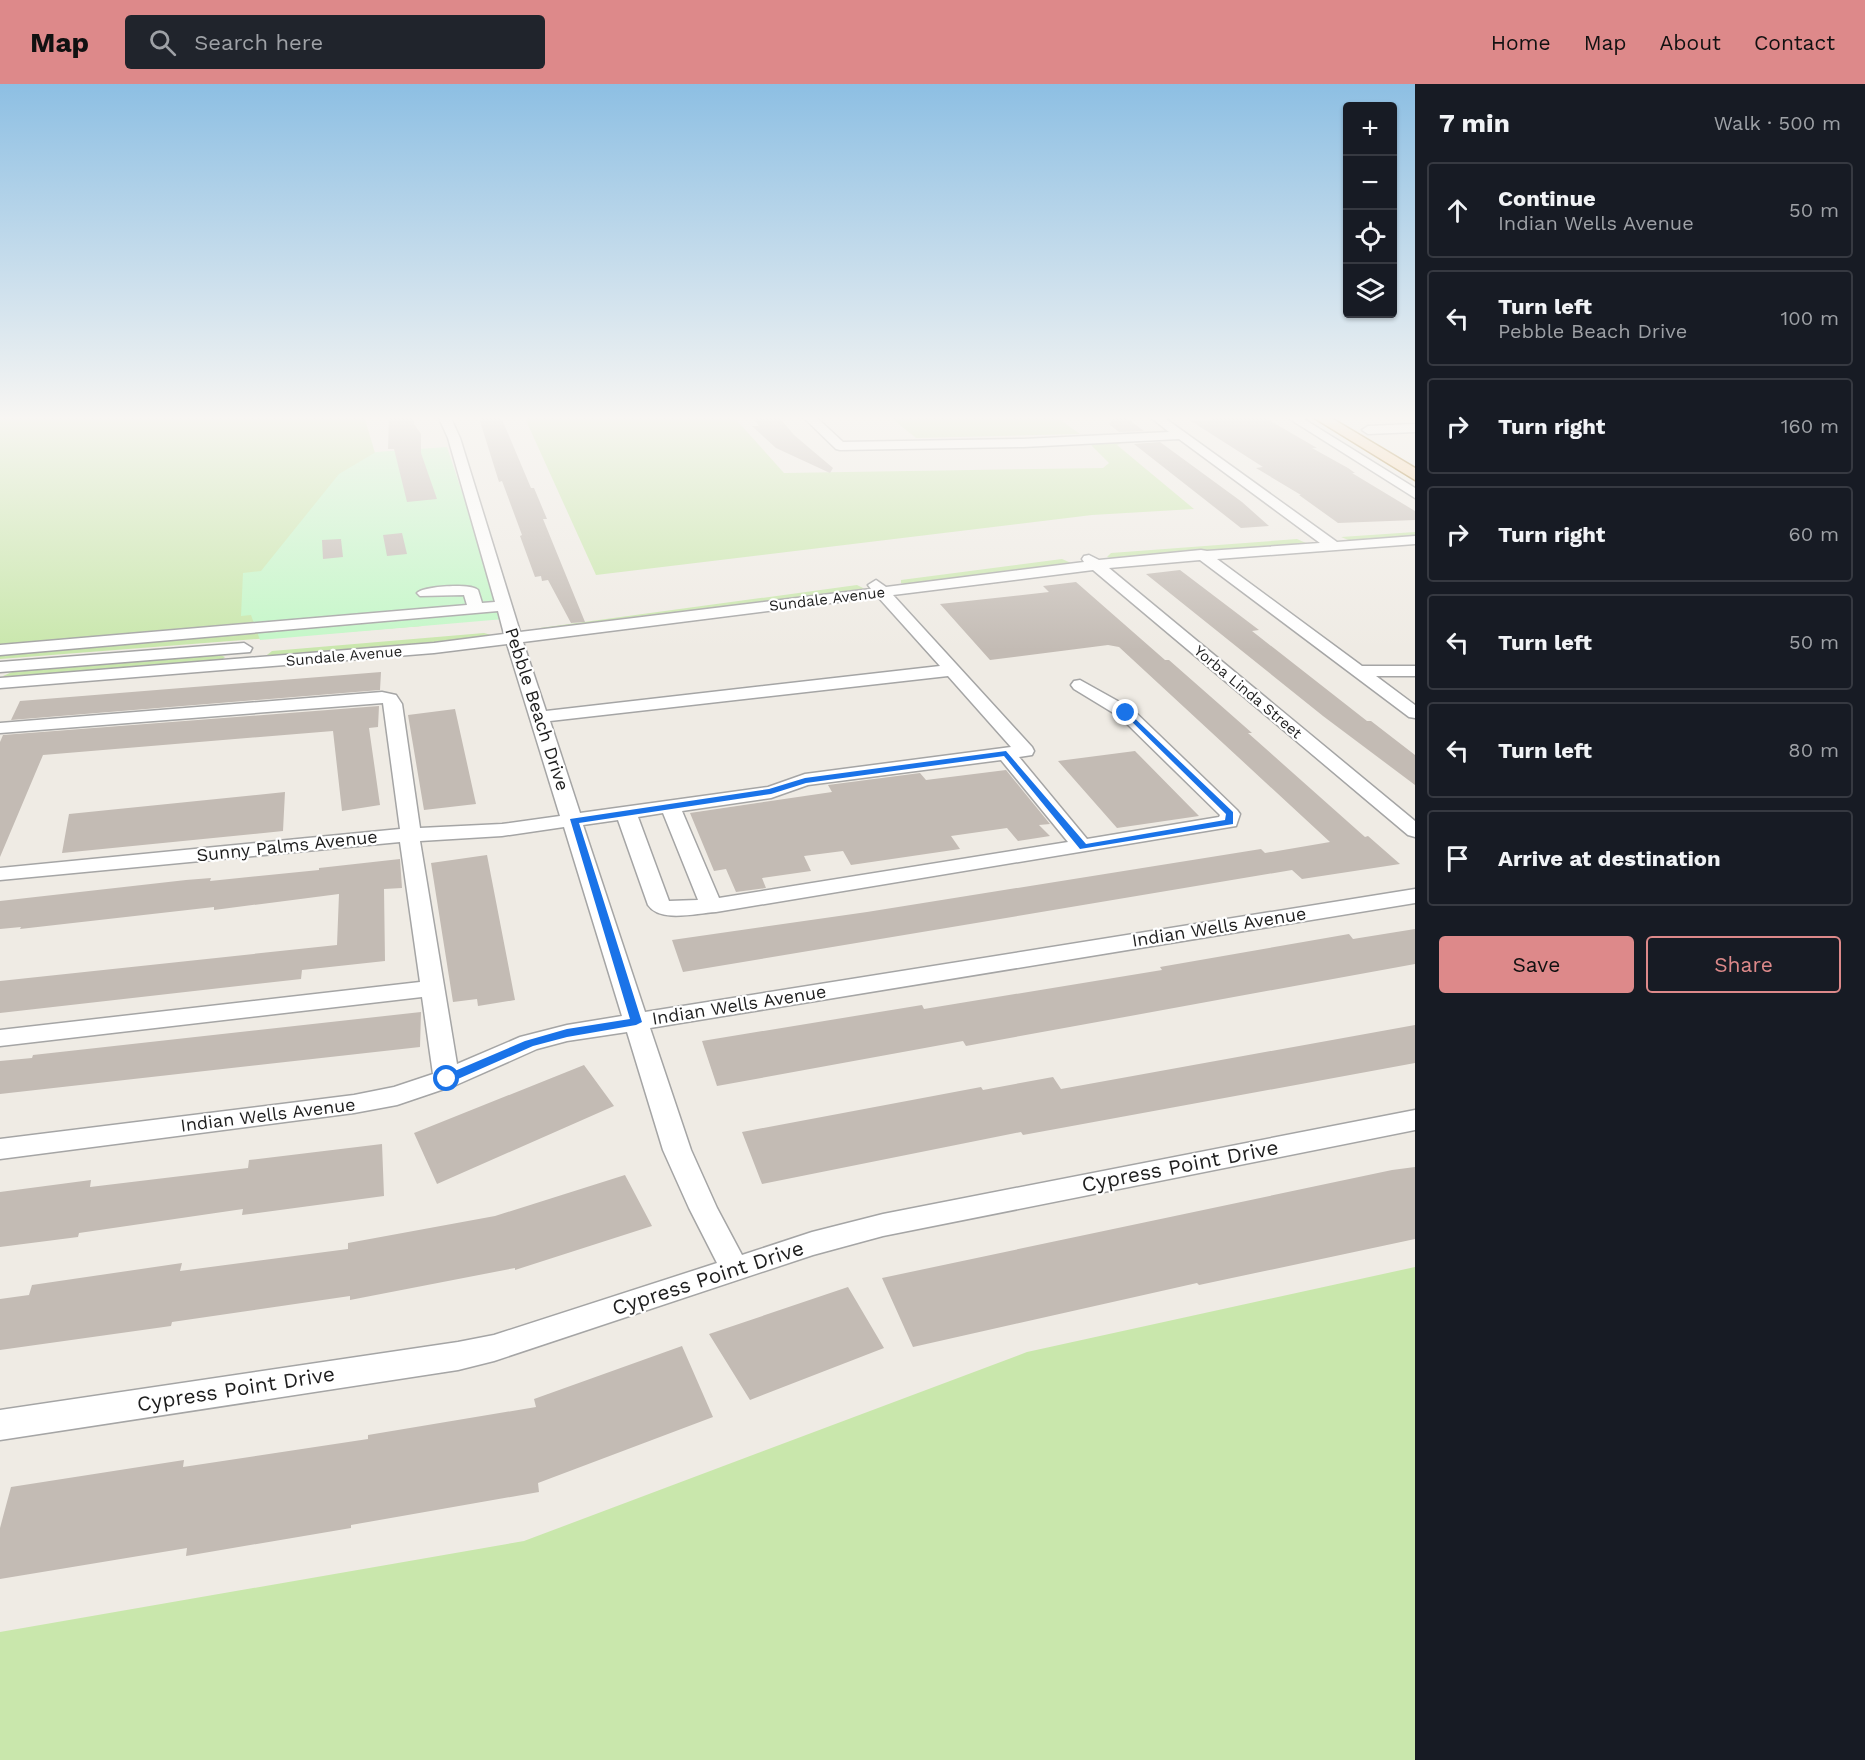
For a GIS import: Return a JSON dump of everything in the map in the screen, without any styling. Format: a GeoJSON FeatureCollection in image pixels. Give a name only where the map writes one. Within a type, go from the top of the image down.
{"type":"FeatureCollection","features":[{"type":"Feature","properties":{"kind":"street","name":"Pebble Beach Drive"},"geometry":{"type":"LineString","coordinates":[[471,494],[677,1150],[703,1208],[735,1269]]}},
{"type":"Feature","properties":{"kind":"street"},"geometry":{"type":"LineString","coordinates":[[1264,494],[1332,545]]}},
{"type":"Feature","properties":{"kind":"street","name":"Sundale Avenue"},"geometry":{"type":"LineString","coordinates":[[877,586],[1080,553],[1415,527]]}},
{"type":"Feature","properties":{"kind":"street","name":"Sundale Avenue"},"geometry":{"type":"LineString","coordinates":[[0,683],[510,624],[877,586],[1201,554],[1415,540]]}},
{"type":"Feature","properties":{"kind":"street","name":"Yorba Linda Street"},"geometry":{"type":"LineString","coordinates":[[1080,553],[1415,831]]}},
{"type":"Feature","properties":{"kind":"street"},"geometry":{"type":"LineString","coordinates":[[1201,554],[1415,713]]}},
{"type":"Feature","properties":{"kind":"street"},"geometry":{"type":"LineString","coordinates":[[877,586],[1025,751],[1006,753]]}},
{"type":"Feature","properties":{"kind":"street"},"geometry":{"type":"LineString","coordinates":[[425,593],[470,590],[476,609]]}},
{"type":"Feature","properties":{"kind":"street"},"geometry":{"type":"LineString","coordinates":[[0,650],[476,609],[510,624]]}},
{"type":"Feature","properties":{"kind":"street","name":"Sundale Avenue"},"geometry":{"type":"LineString","coordinates":[[0,667],[241,656]]}},
{"type":"Feature","properties":{"kind":"street"},"geometry":{"type":"LineString","coordinates":[[541,717],[953,670]]}},
{"type":"Feature","properties":{"kind":"street"},"geometry":{"type":"LineString","coordinates":[[1359,671],[1415,671]]}},
{"type":"Feature","properties":{"kind":"street"},"geometry":{"type":"LineString","coordinates":[[626,813],[659,905],[672,909],[711,905],[1083,847],[1229,822],[1230,814],[1126,713],[1080,685]]}},
{"type":"Feature","properties":{"kind":"street"},"geometry":{"type":"LineString","coordinates":[[0,728],[382,696],[390,699],[393,704],[432,988],[447,1079]]}},
{"type":"Feature","properties":{"kind":"street"},"geometry":{"type":"LineString","coordinates":[[1006,753],[1083,847]]}},
{"type":"Feature","properties":{"kind":"street","name":"Sunny Palms Avenue"},"geometry":{"type":"LineString","coordinates":[[0,874],[410,834],[502,830],[771,792],[805,780],[1006,753]]}},
{"type":"Feature","properties":{"kind":"street"},"geometry":{"type":"LineString","coordinates":[[669,806],[711,905]]}},
{"type":"Feature","properties":{"kind":"street","name":"Indian Wells Avenue"},"geometry":{"type":"LineString","coordinates":[[0,1149],[354,1104],[397,1096],[447,1079],[529,1043],[567,1033],[1415,896]]}},
{"type":"Feature","properties":{"kind":"street"},"geometry":{"type":"LineString","coordinates":[[0,1038],[432,988]]}},
{"type":"Feature","properties":{"kind":"street","name":"Cypress Point Drive"},"geometry":{"type":"LineString","coordinates":[[0,1425],[494,1348],[812,1244],[884,1225],[1415,1120]]}},
{"type":"Feature","properties":{"kind":"green space"},"geometry":{"type":"Polygon","coordinates":[[[0,494],[434,494],[422,626],[0,659],[0,494]]]}},
{"type":"Feature","properties":{"kind":"green space"},"geometry":{"type":"Polygon","coordinates":[[[323,494],[463,494],[504,619],[260,640],[251,615],[241,616],[243,573],[261,571],[323,494]]]}},
{"type":"Feature","properties":{"kind":"green space"},"geometry":{"type":"Polygon","coordinates":[[[559,494],[1176,494],[1194,509],[1092,515],[596,575],[559,494]]]}},
{"type":"Feature","properties":{"kind":"green space"},"geometry":{"type":"Polygon","coordinates":[[[1415,532],[1415,537],[1351,541],[1341,537],[1415,532]]]}},
{"type":"Feature","properties":{"kind":"green space"},"geometry":{"type":"Polygon","coordinates":[[[1297,539],[1306,543],[1115,559],[1107,557],[1111,553],[1297,539]]]}},
{"type":"Feature","properties":{"kind":"green space"},"geometry":{"type":"Polygon","coordinates":[[[1062,559],[1071,563],[909,585],[901,583],[901,580],[1062,559]]]}},
{"type":"Feature","properties":{"kind":"green space"},"geometry":{"type":"Polygon","coordinates":[[[857,585],[865,589],[541,632],[540,628],[857,585]]]}},
{"type":"Feature","properties":{"kind":"green space"},"geometry":{"type":"Polygon","coordinates":[[[484,633],[491,635],[486,639],[269,657],[267,655],[272,651],[484,633]]]}},
{"type":"Feature","properties":{"kind":"green space"},"geometry":{"type":"Polygon","coordinates":[[[220,655],[225,657],[220,662],[8,679],[3,676],[12,672],[220,655]]]}},
{"type":"Feature","properties":{"kind":"green space"},"geometry":{"type":"Polygon","coordinates":[[[1415,1267],[1415,1760],[0,1760],[0,1632],[524,1541],[1027,1352],[1415,1267]]]}},
{"type":"Feature","properties":{"kind":"building"},"geometry":{"type":"Polygon","coordinates":[[[405,494],[435,494],[437,499],[407,502],[405,494]]]}},
{"type":"Feature","properties":{"kind":"building"},"geometry":{"type":"Polygon","coordinates":[[[507,494],[537,494],[547,519],[543,519],[585,622],[571,623],[548,580],[542,581],[541,576],[535,577],[520,536],[522,535],[507,494]]]}},
{"type":"Feature","properties":{"kind":"building"},"geometry":{"type":"Polygon","coordinates":[[[1198,494],[1231,494],[1269,526],[1241,528],[1198,494]]]}},
{"type":"Feature","properties":{"kind":"building"},"geometry":{"type":"Polygon","coordinates":[[[1387,494],[1415,511],[1415,520],[1338,523],[1299,495],[1387,494]]]}},
{"type":"Feature","properties":{"kind":"building"},"geometry":{"type":"Polygon","coordinates":[[[402,533],[407,554],[387,556],[383,535],[402,533]]]}},
{"type":"Feature","properties":{"kind":"building"},"geometry":{"type":"Polygon","coordinates":[[[341,539],[343,557],[323,559],[322,540],[341,539]]]}},
{"type":"Feature","properties":{"kind":"building"},"geometry":{"type":"Polygon","coordinates":[[[1180,570],[1259,630],[1252,631],[1367,721],[1371,721],[1415,755],[1415,785],[1323,716],[1146,574],[1180,570]]]}},
{"type":"Feature","properties":{"kind":"building"},"geometry":{"type":"Polygon","coordinates":[[[1076,582],[1252,733],[1248,733],[1365,837],[1368,836],[1400,864],[1302,879],[1292,870],[683,972],[672,940],[867,912],[1261,849],[1265,853],[1330,842],[1119,647],[1108,645],[990,660],[940,604],[1049,592],[1043,586],[1076,582]]]}},
{"type":"Feature","properties":{"kind":"building"},"geometry":{"type":"Polygon","coordinates":[[[381,672],[380,690],[11,720],[20,701],[381,672]]]}},
{"type":"Feature","properties":{"kind":"building"},"geometry":{"type":"Polygon","coordinates":[[[379,706],[378,727],[369,728],[380,805],[342,811],[333,731],[43,755],[0,857],[0,742],[3,735],[379,706]]]}},
{"type":"Feature","properties":{"kind":"building"},"geometry":{"type":"Polygon","coordinates":[[[455,709],[476,804],[424,810],[408,715],[455,709]]]}},
{"type":"Feature","properties":{"kind":"building"},"geometry":{"type":"Polygon","coordinates":[[[1135,751],[1199,816],[1117,828],[1058,761],[1135,751]]]}},
{"type":"Feature","properties":{"kind":"building"},"geometry":{"type":"Polygon","coordinates":[[[1006,770],[1050,824],[1039,825],[1050,836],[1018,841],[1007,828],[951,836],[960,849],[851,865],[843,851],[804,856],[811,871],[762,878],[766,888],[736,892],[726,869],[714,871],[690,813],[832,792],[828,785],[920,773],[926,780],[1006,770]]]}},
{"type":"Feature","properties":{"kind":"building"},"geometry":{"type":"Polygon","coordinates":[[[285,792],[283,831],[62,853],[69,814],[285,792]]]}},
{"type":"Feature","properties":{"kind":"building"},"geometry":{"type":"Polygon","coordinates":[[[487,855],[515,1000],[478,1006],[477,999],[453,1002],[431,863],[487,855]]]}},
{"type":"Feature","properties":{"kind":"building"},"geometry":{"type":"Polygon","coordinates":[[[400,859],[402,888],[384,889],[385,961],[302,970],[301,979],[0,1013],[0,981],[337,945],[339,894],[214,910],[214,907],[20,929],[21,927],[0,929],[0,901],[186,880],[211,878],[210,881],[319,870],[319,868],[400,859]]]}},
{"type":"Feature","properties":{"kind":"building"},"geometry":{"type":"Polygon","coordinates":[[[1415,929],[1415,964],[966,1046],[963,1041],[717,1086],[702,1041],[922,1005],[924,1009],[1162,970],[1160,967],[1349,934],[1353,939],[1415,929]]]}},
{"type":"Feature","properties":{"kind":"building"},"geometry":{"type":"Polygon","coordinates":[[[421,1012],[420,1047],[0,1094],[0,1061],[32,1058],[33,1055],[421,1012]]]}},
{"type":"Feature","properties":{"kind":"building"},"geometry":{"type":"Polygon","coordinates":[[[1415,1025],[1415,1063],[1023,1135],[1021,1132],[762,1184],[742,1132],[981,1087],[983,1090],[1053,1077],[1061,1089],[1415,1025]]]}},
{"type":"Feature","properties":{"kind":"building"},"geometry":{"type":"Polygon","coordinates":[[[584,1065],[614,1106],[437,1184],[414,1133],[584,1065]]]}},
{"type":"Feature","properties":{"kind":"building"},"geometry":{"type":"Polygon","coordinates":[[[382,1144],[384,1196],[242,1215],[243,1209],[79,1233],[78,1237],[0,1247],[0,1192],[91,1180],[90,1187],[248,1168],[249,1160],[382,1144]]]}},
{"type":"Feature","properties":{"kind":"building"},"geometry":{"type":"Polygon","coordinates":[[[1415,1167],[1415,1239],[1199,1285],[1197,1283],[913,1347],[882,1278],[1392,1170],[1415,1167]]]}},
{"type":"Feature","properties":{"kind":"building"},"geometry":{"type":"Polygon","coordinates":[[[625,1175],[652,1226],[515,1270],[515,1268],[350,1300],[350,1296],[172,1322],[171,1326],[0,1350],[0,1299],[29,1295],[32,1285],[182,1263],[180,1271],[348,1249],[348,1243],[495,1216],[625,1175]]]}},
{"type":"Feature","properties":{"kind":"building"},"geometry":{"type":"Polygon","coordinates":[[[848,1287],[884,1348],[750,1400],[709,1334],[848,1287]]]}},
{"type":"Feature","properties":{"kind":"building"},"geometry":{"type":"Polygon","coordinates":[[[682,1346],[713,1417],[538,1483],[539,1492],[351,1525],[351,1528],[186,1556],[187,1548],[0,1579],[0,1528],[11,1487],[184,1460],[183,1467],[368,1439],[368,1435],[536,1407],[534,1399],[682,1346]]]}},
{"type":"Feature","properties":{"kind":"route"},"geometry":{"type":"LineString","coordinates":[[447,1079],[529,1043],[567,1033],[636,1022],[574,821],[771,792],[805,780],[1006,753],[1083,847],[1229,822],[1230,814],[1221,804],[1126,713]]}}]}
